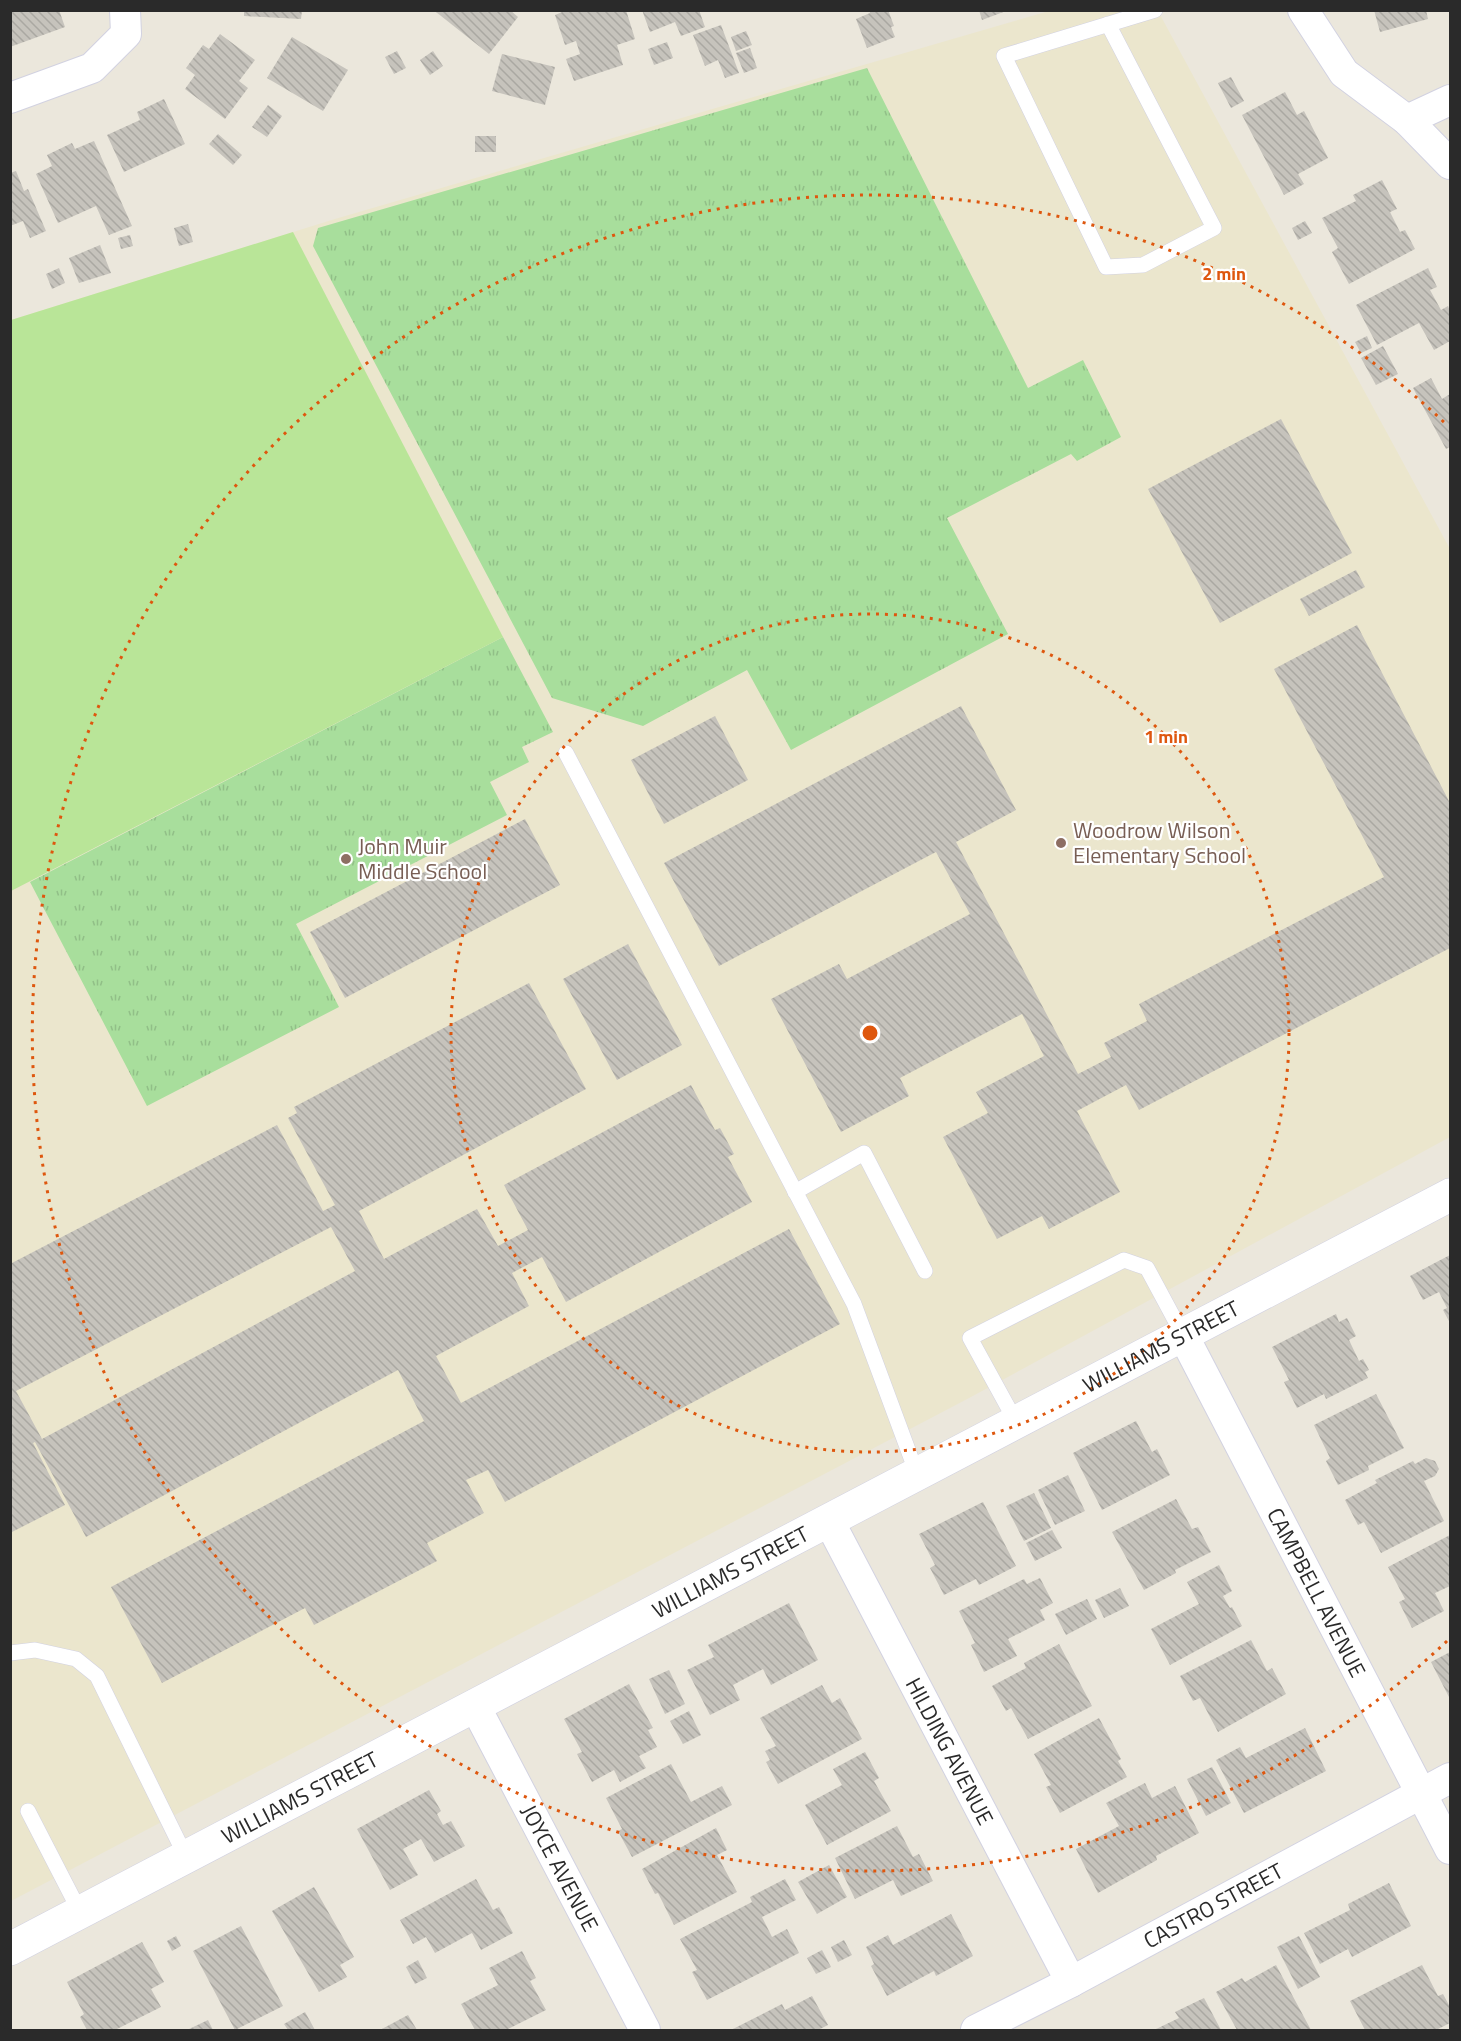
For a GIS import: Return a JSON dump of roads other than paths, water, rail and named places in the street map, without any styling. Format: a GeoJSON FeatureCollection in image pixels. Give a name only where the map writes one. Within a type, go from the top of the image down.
{"type":"FeatureCollection","features":[{"type":"Feature","properties":{"kind":"street"},"geometry":{"type":"LineString","coordinates":[[1303,10],[1344,73],[1407,120],[1450,164]]}},
{"type":"Feature","properties":{"kind":"street"},"geometry":{"type":"LineString","coordinates":[[10,98],[92,68],[126,22]]}},
{"type":"Feature","properties":{"kind":"street"},"geometry":{"type":"LineString","coordinates":[[1407,120],[1450,100]]}},
{"type":"Feature","properties":{"kind":"street","name":"WILLIAMS STREET"},"geometry":{"type":"LineString","coordinates":[[10,1949],[1450,1195]]}},
{"type":"Feature","properties":{"kind":"street","name":"CAMPBELL AVENUE"},"geometry":{"type":"LineString","coordinates":[[1183,1335],[1450,1849]]}},
{"type":"Feature","properties":{"kind":"street","name":"HILDING AVENUE"},"geometry":{"type":"LineString","coordinates":[[829,1521],[1071,1982]]}},
{"type":"Feature","properties":{"kind":"street","name":"JOYCE AVENUE"},"geometry":{"type":"LineString","coordinates":[[475,1706],[645,2031]]}},
{"type":"Feature","properties":{"kind":"street","name":"CASTRO STREET"},"geometry":{"type":"LineString","coordinates":[[976,2031],[1450,1778]]}},
{"type":"Feature","properties":{"kind":"lane"},"geometry":{"type":"LineString","coordinates":[[1108,24],[1214,228],[1143,264],[1106,267],[1004,56],[1108,24],[1155,10]]}},
{"type":"Feature","properties":{"kind":"lane"},"geometry":{"type":"LineString","coordinates":[[566,753],[854,1304],[917,1474]]}},
{"type":"Feature","properties":{"kind":"lane"},"geometry":{"type":"LineString","coordinates":[[795,1192],[864,1153],[925,1271]]}},
{"type":"Feature","properties":{"kind":"lane"},"geometry":{"type":"LineString","coordinates":[[1016,1422],[970,1338],[1124,1260],[1147,1268],[1183,1335]]}},
{"type":"Feature","properties":{"kind":"lane"},"geometry":{"type":"LineString","coordinates":[[10,1653],[35,1650],[76,1659],[97,1676],[186,1857]]}},
{"type":"Feature","properties":{"kind":"lane"},"geometry":{"type":"LineString","coordinates":[[28,1811],[80,1912]]}},
{"type":"Feature","properties":{"kind":"place","name":"Woodrow Wilson Elementary School"},"geometry":{"type":"Point","coordinates":[1061,843]}},
{"type":"Feature","properties":{"kind":"place","name":"John Muir Middle School"},"geometry":{"type":"Point","coordinates":[346,859]}}]}
